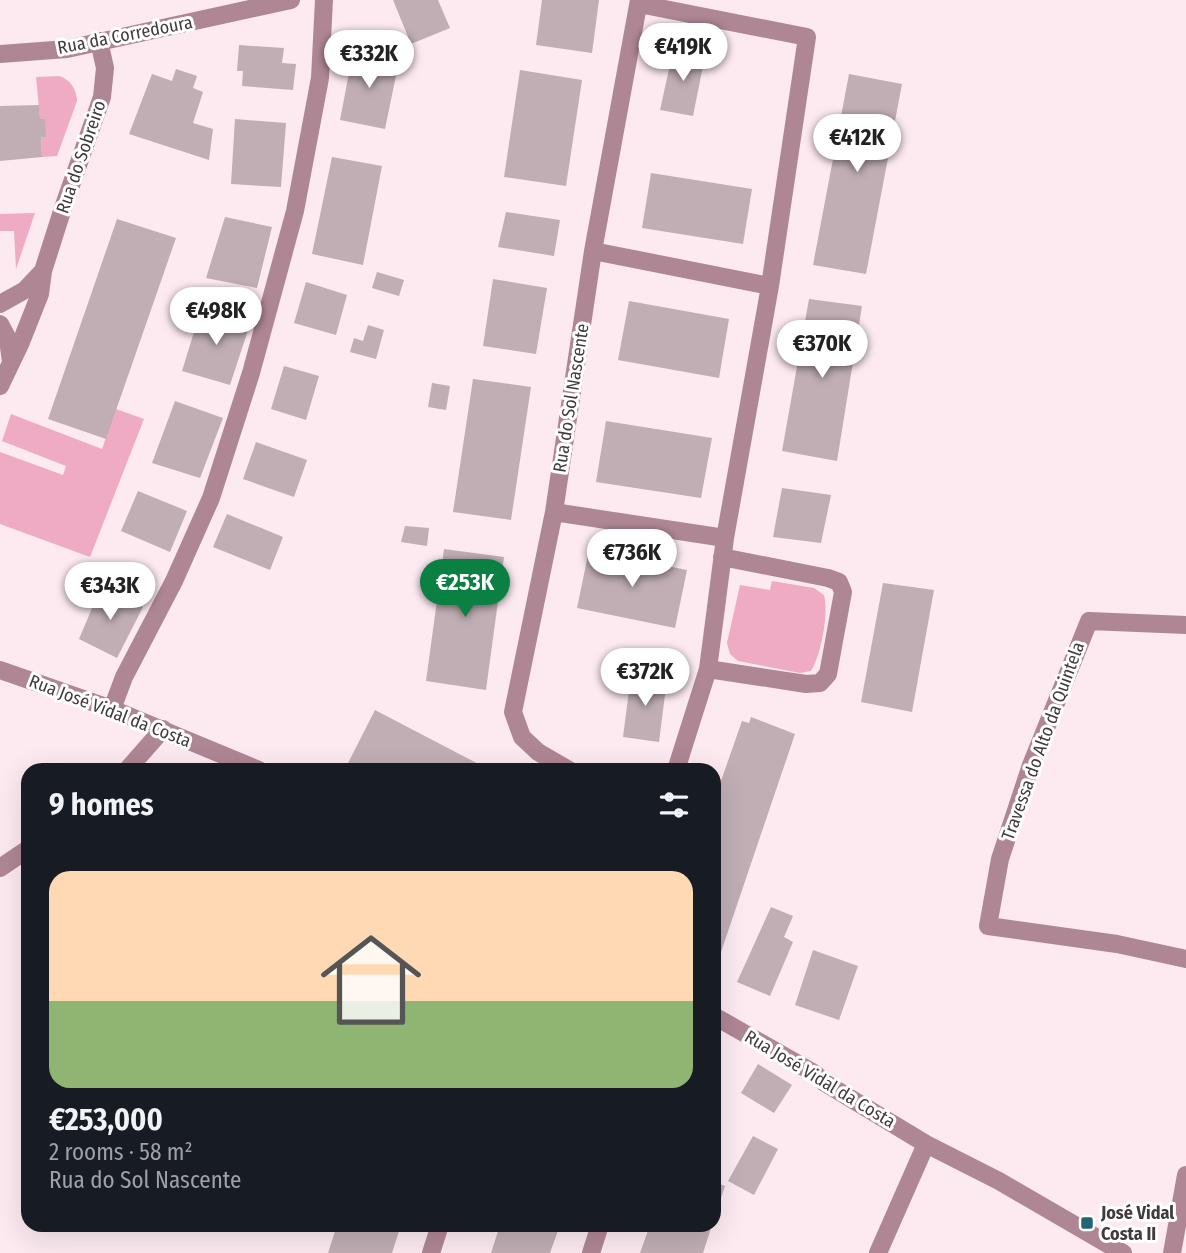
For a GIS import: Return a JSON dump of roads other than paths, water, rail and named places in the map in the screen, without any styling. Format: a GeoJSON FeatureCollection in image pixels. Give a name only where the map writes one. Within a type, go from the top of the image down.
{"type":"FeatureCollection","features":[{"type":"Feature","properties":{"kind":"street","name":"Rua da Corredoura"},"geometry":{"type":"LineString","coordinates":[[0,54],[67,49],[291,0]]}},
{"type":"Feature","properties":{"kind":"street"},"geometry":{"type":"LineString","coordinates":[[112,709],[124,677],[174,581],[211,498],[251,373],[295,211],[320,78],[324,0]]}},
{"type":"Feature","properties":{"kind":"street"},"geometry":{"type":"LineString","coordinates":[[639,2],[807,37],[770,286],[722,557],[708,669],[678,763]]}},
{"type":"Feature","properties":{"kind":"street","name":"Rua do Sol Nascente"},"geometry":{"type":"LineString","coordinates":[[557,763],[538,752],[522,737],[513,712],[554,512],[593,251],[639,2]]}},
{"type":"Feature","properties":{"kind":"street","name":"Rua do Sobreiro"},"geometry":{"type":"LineString","coordinates":[[0,386],[40,294],[43,271],[73,176],[103,97],[105,68],[99,41]]}},
{"type":"Feature","properties":{"kind":"street"},"geometry":{"type":"LineString","coordinates":[[593,251],[770,286]]}},
{"type":"Feature","properties":{"kind":"street"},"geometry":{"type":"LineString","coordinates":[[0,304],[25,290],[43,271]]}},
{"type":"Feature","properties":{"kind":"street"},"geometry":{"type":"LineString","coordinates":[[0,324],[8,339],[11,362]]}},
{"type":"Feature","properties":{"kind":"street"},"geometry":{"type":"LineString","coordinates":[[554,512],[725,538]]}},
{"type":"Feature","properties":{"kind":"street"},"geometry":{"type":"LineString","coordinates":[[708,669],[806,684],[820,683],[828,674],[843,592],[839,582],[828,578],[722,557]]}},
{"type":"Feature","properties":{"kind":"street","name":"Travessa do Alto da Quintela"},"geometry":{"type":"LineString","coordinates":[[1186,625],[1089,621],[1031,765],[1000,859],[988,926],[1117,944],[1186,959]]}},
{"type":"Feature","properties":{"kind":"street","name":"Rua José Vidal da Costa"},"geometry":{"type":"LineString","coordinates":[[0,670],[112,709],[243,763]]}},
{"type":"Feature","properties":{"kind":"street"},"geometry":{"type":"LineString","coordinates":[[133,763],[163,729]]}},
{"type":"Feature","properties":{"kind":"street"},"geometry":{"type":"LineString","coordinates":[[0,867],[21,854]]}},
{"type":"Feature","properties":{"kind":"street","name":"Rua José Vidal da Costa"},"geometry":{"type":"LineString","coordinates":[[721,1020],[814,1073],[825,1083],[926,1143],[999,1181],[1122,1253]]}},
{"type":"Feature","properties":{"kind":"street"},"geometry":{"type":"LineString","coordinates":[[877,1253],[926,1143]]}},
{"type":"Feature","properties":{"kind":"street"},"geometry":{"type":"LineString","coordinates":[[1172,1253],[1186,1175]]}},
{"type":"Feature","properties":{"kind":"street"},"geometry":{"type":"LineString","coordinates":[[431,1253],[438,1232]]}},
{"type":"Feature","properties":{"kind":"street"},"geometry":{"type":"LineString","coordinates":[[591,1253],[598,1232]]}},
{"type":"Feature","properties":{"kind":"place","name":"José Vidal Costa II"},"geometry":{"type":"Point","coordinates":[1087,1223]}}]}
